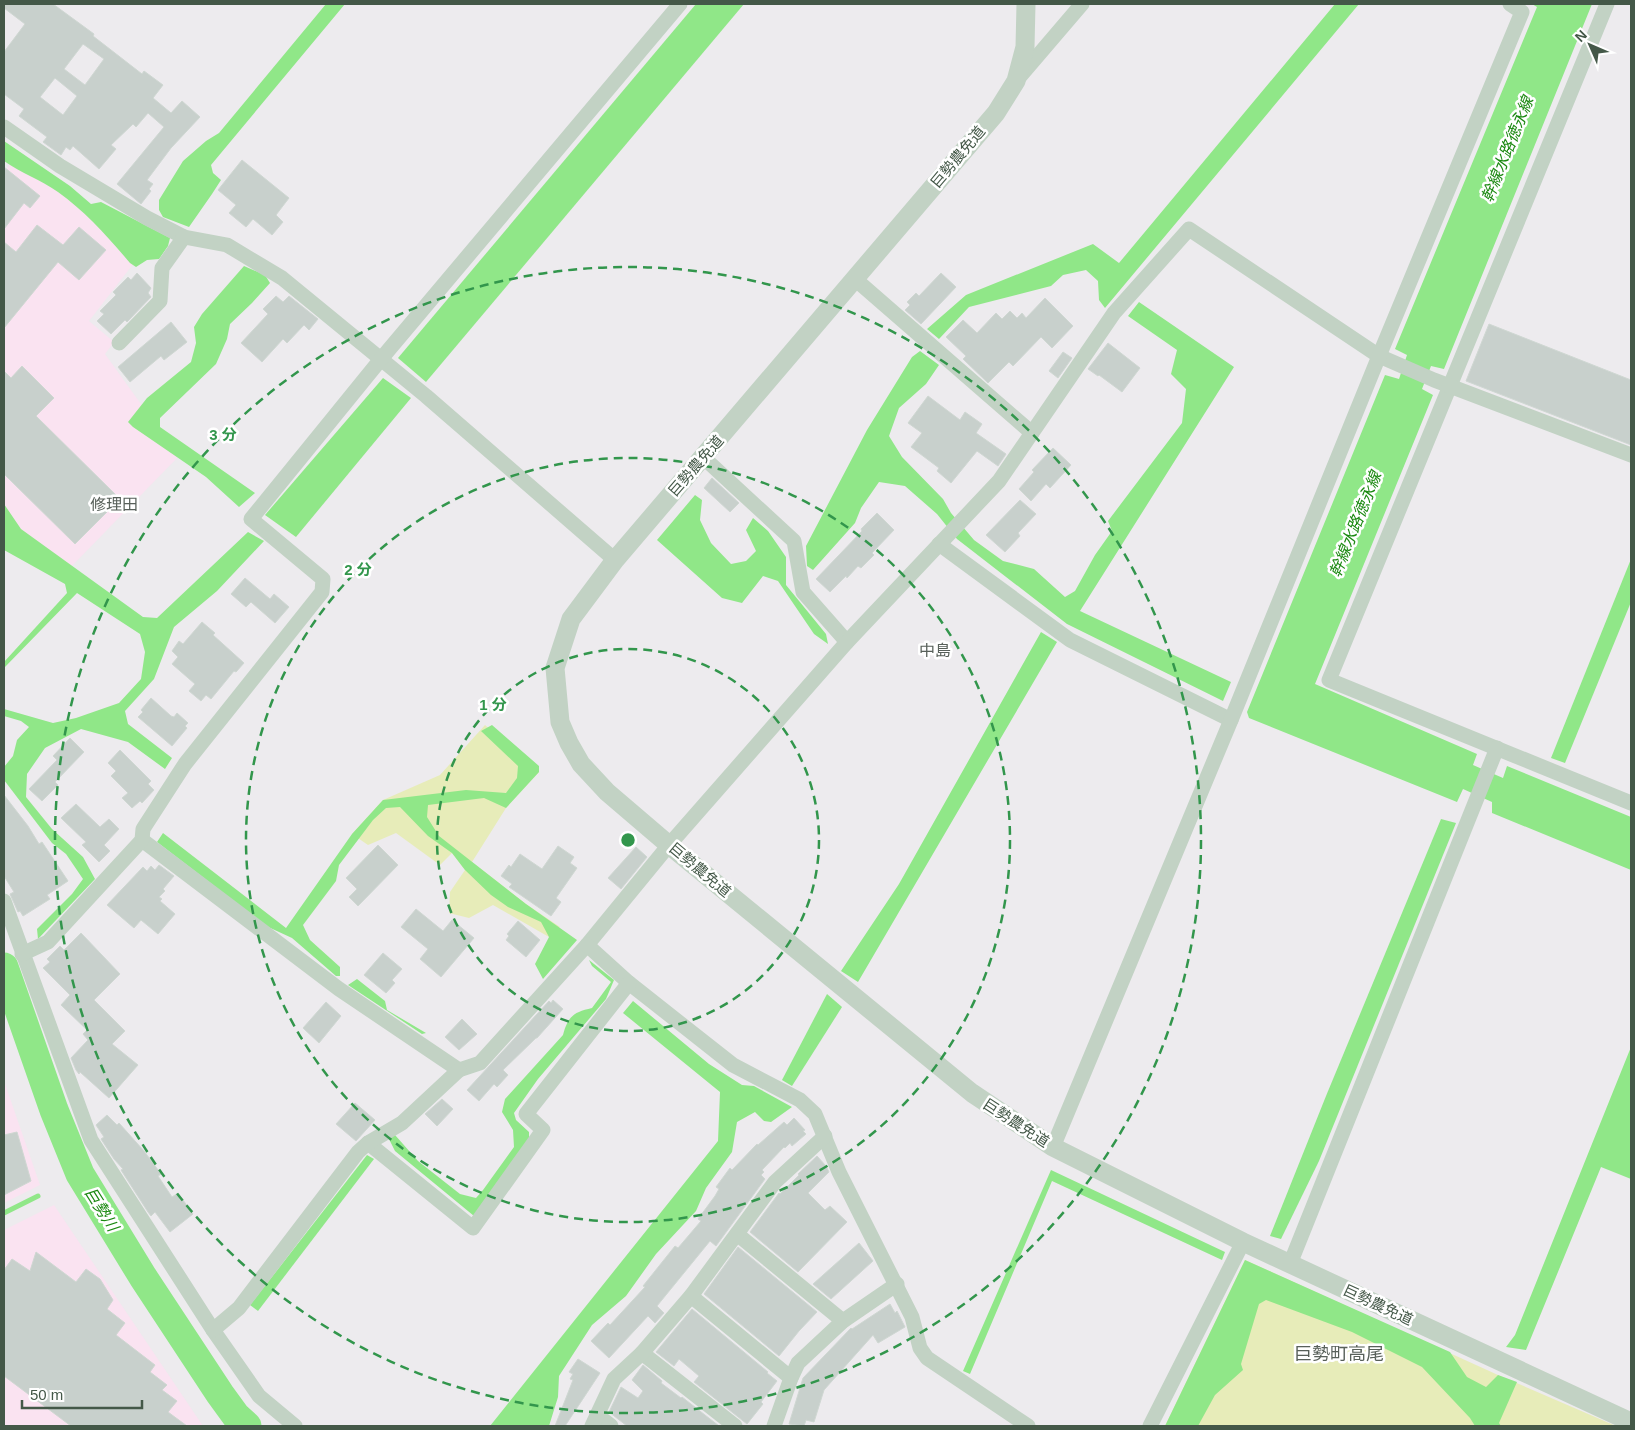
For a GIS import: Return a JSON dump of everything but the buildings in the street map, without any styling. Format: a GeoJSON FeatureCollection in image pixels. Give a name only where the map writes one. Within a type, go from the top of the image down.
{"type":"FeatureCollection","features":[{"type":"Feature","properties":{"kind":"street"},"geometry":{"type":"LineString","coordinates":[[22,954],[48,942],[142,840],[143,829],[185,764],[322,592],[323,580],[251,519],[381,359],[680,4]]}},
{"type":"Feature","properties":{"kind":"street","name":"巨勢農免道"},"geometry":{"type":"LineString","coordinates":[[1026,4],[1025,47],[1016,81],[996,113],[704,458],[615,560],[572,618],[555,668],[560,722],[569,744],[581,764],[607,792],[669,845],[972,1093],[1052,1147],[1243,1242],[1631,1422]]}},
{"type":"Feature","properties":{"kind":"street"},"geometry":{"type":"LineString","coordinates":[[1016,81],[1082,4]]}},
{"type":"Feature","properties":{"kind":"street"},"geometry":{"type":"LineString","coordinates":[[1052,1147],[1384,358],[1522,12],[1510,4]]}},
{"type":"Feature","properties":{"kind":"street"},"geometry":{"type":"LineString","coordinates":[[1607,4],[1449,385],[1330,680],[1631,803]]}},
{"type":"Feature","properties":{"kind":"street"},"geometry":{"type":"LineString","coordinates":[[4,127],[60,166],[147,218],[184,237],[227,245],[282,278],[426,396],[615,560]]}},
{"type":"Feature","properties":{"kind":"street"},"geometry":{"type":"LineString","coordinates":[[213,1330],[239,1308],[358,1152],[368,1143],[402,1123],[459,1070],[480,1063],[587,945],[669,845],[847,642],[999,481],[1114,313],[1189,229],[1384,358],[1434,380],[1631,455]]}},
{"type":"Feature","properties":{"kind":"street"},"geometry":{"type":"LineString","coordinates":[[118,343],[160,301],[162,268],[184,237]]}},
{"type":"Feature","properties":{"kind":"street"},"geometry":{"type":"LineString","coordinates":[[855,279],[1032,434]]}},
{"type":"Feature","properties":{"kind":"street"},"geometry":{"type":"LineString","coordinates":[[704,458],[794,541],[802,592],[847,642]]}},
{"type":"Feature","properties":{"kind":"street"},"geometry":{"type":"LineString","coordinates":[[942,540],[1070,640],[1231,720]]}},
{"type":"Feature","properties":{"kind":"street"},"geometry":{"type":"LineString","coordinates":[[1290,1264],[1497,748]]}},
{"type":"Feature","properties":{"kind":"street"},"geometry":{"type":"LineString","coordinates":[[142,840],[339,989],[459,1070]]}},
{"type":"Feature","properties":{"kind":"street"},"geometry":{"type":"LineString","coordinates":[[4,901],[91,1140],[213,1330],[259,1396],[295,1426]]}},
{"type":"Feature","properties":{"kind":"street"},"geometry":{"type":"LineString","coordinates":[[587,945],[629,983],[733,1065],[800,1100],[815,1114],[839,1172],[912,1317],[920,1348],[928,1358],[1028,1426]]}},
{"type":"Feature","properties":{"kind":"street"},"geometry":{"type":"LineString","coordinates":[[368,1143],[473,1228],[543,1130],[526,1114],[629,983]]}},
{"type":"Feature","properties":{"kind":"street"},"geometry":{"type":"LineString","coordinates":[[611,1426],[595,1421],[614,1379],[642,1353],[691,1296],[776,1182],[825,1136]]}},
{"type":"Feature","properties":{"kind":"street"},"geometry":{"type":"LineString","coordinates":[[737,1234],[844,1321]]}},
{"type":"Feature","properties":{"kind":"street"},"geometry":{"type":"LineString","coordinates":[[1150,1426],[1243,1242]]}},
{"type":"Feature","properties":{"kind":"street"},"geometry":{"type":"LineString","coordinates":[[774,1426],[798,1363],[844,1321],[897,1284]]}},
{"type":"Feature","properties":{"kind":"street"},"geometry":{"type":"LineString","coordinates":[[691,1296],[791,1378]]}},
{"type":"Feature","properties":{"kind":"street"},"geometry":{"type":"LineString","coordinates":[[642,1353],[735,1426]]}},
{"type":"Feature","properties":{"kind":"shaded area"},"geometry":{"type":"Polygon","coordinates":[[[12,161],[148,245],[89,321],[114,342],[105,354],[146,411],[181,454],[69,569],[9,526],[4,515],[4,172],[12,161]]]}},
{"type":"Feature","properties":{"kind":"shaded area"},"geometry":{"type":"Polygon","coordinates":[[[485,725],[539,772],[506,808],[472,862],[526,904],[560,927],[549,937],[493,905],[469,918],[449,913],[450,892],[465,870],[452,853],[440,865],[396,833],[368,845],[352,834],[383,800],[440,775],[485,725]]]}},
{"type":"Feature","properties":{"kind":"shaded area"},"geometry":{"type":"Polygon","coordinates":[[[4,1081],[40,1185],[4,1203],[4,1081]]]}},
{"type":"Feature","properties":{"kind":"shaded area"},"geometry":{"type":"Polygon","coordinates":[[[54,1205],[203,1426],[4,1426],[4,1230],[54,1205]]]}},
{"type":"Feature","properties":{"kind":"shaded area"},"geometry":{"type":"Polygon","coordinates":[[[1245,1260],[1498,1375],[1616,1426],[1165,1426],[1245,1260]]]}},
{"type":"Feature","properties":{"kind":"water"},"geometry":{"type":"Polygon","coordinates":[[[326,4],[345,4],[211,165],[213,173],[221,180],[189,227],[163,217],[159,210],[159,200],[183,161],[206,141],[219,133],[326,4]]]}},
{"type":"Feature","properties":{"kind":"water"},"geometry":{"type":"Polygon","coordinates":[[[696,4],[744,4],[426,382],[398,358],[696,4]]]}},
{"type":"Feature","properties":{"kind":"water"},"geometry":{"type":"Polygon","coordinates":[[[1335,4],[1359,4],[1105,308],[1099,300],[1098,281],[1086,270],[1063,275],[1051,286],[969,307],[939,339],[927,329],[966,295],[1093,244],[1119,263],[1335,4]]]}},
{"type":"Feature","properties":{"kind":"water","name":"幹線水路徳永線"},"geometry":{"type":"Polygon","coordinates":[[[1532,4],[1592,4],[1444,369],[1431,366],[1422,389],[1433,395],[1315,684],[1477,754],[1473,765],[1503,778],[1507,766],[1631,817],[1631,870],[1492,813],[1492,802],[1463,789],[1457,802],[1249,718],[1247,712],[1385,375],[1399,379],[1407,355],[1395,349],[1537,7],[1532,4]]]}},
{"type":"Feature","properties":{"kind":"water"},"geometry":{"type":"Polygon","coordinates":[[[4,141],[70,186],[91,204],[101,202],[170,238],[168,246],[159,259],[147,260],[136,267],[130,263],[78,208],[51,188],[4,161],[4,141]]]}},
{"type":"Feature","properties":{"kind":"water"},"geometry":{"type":"Polygon","coordinates":[[[244,266],[265,275],[270,283],[230,324],[227,339],[216,364],[160,418],[160,427],[255,493],[239,507],[206,477],[128,422],[147,398],[191,362],[196,343],[194,327],[202,314],[244,266]]]}},
{"type":"Feature","properties":{"kind":"water"},"geometry":{"type":"Polygon","coordinates":[[[1139,302],[1234,367],[1080,611],[1231,682],[1223,701],[1067,624],[957,539],[937,514],[905,486],[879,482],[861,508],[855,523],[813,570],[807,566],[806,546],[867,430],[912,357],[920,351],[939,365],[926,384],[899,408],[889,436],[902,457],[943,499],[951,513],[974,540],[1003,561],[1034,569],[1065,597],[1075,591],[1095,555],[1112,531],[1108,521],[1182,423],[1186,389],[1171,374],[1177,350],[1128,316],[1139,302]]]}},
{"type":"Feature","properties":{"kind":"water"},"geometry":{"type":"Polygon","coordinates":[[[383,378],[411,398],[296,537],[265,515],[383,378]]]}},
{"type":"Feature","properties":{"kind":"water"},"geometry":{"type":"Polygon","coordinates":[[[695,495],[702,500],[700,520],[711,543],[731,564],[746,561],[756,551],[746,530],[753,518],[768,531],[786,557],[786,585],[826,634],[828,644],[814,634],[778,581],[763,576],[742,603],[722,598],[657,540],[695,495]]]}},
{"type":"Feature","properties":{"kind":"water"},"geometry":{"type":"Polygon","coordinates":[[[4,504],[21,529],[143,617],[157,618],[248,532],[264,541],[217,591],[174,627],[154,679],[125,711],[128,724],[172,758],[165,769],[128,742],[81,729],[45,748],[27,774],[26,797],[52,829],[83,857],[95,879],[38,939],[37,929],[72,894],[83,879],[66,854],[52,843],[4,780],[4,767],[13,756],[17,740],[29,727],[21,721],[4,716],[4,709],[53,723],[76,718],[119,703],[141,679],[145,652],[140,634],[77,593],[4,667],[4,662],[67,593],[65,584],[4,550],[4,504]]]}},
{"type":"Feature","properties":{"kind":"water"},"geometry":{"type":"Polygon","coordinates":[[[1631,559],[1631,602],[1565,763],[1551,758],[1631,559]]]}},
{"type":"Feature","properties":{"kind":"water"},"geometry":{"type":"Polygon","coordinates":[[[1041,632],[1057,642],[858,982],[841,971],[899,884],[1041,632]]]}},
{"type":"Feature","properties":{"kind":"water"},"geometry":{"type":"Polygon","coordinates":[[[492,725],[539,766],[539,772],[506,808],[484,798],[428,805],[427,817],[439,836],[526,904],[577,940],[543,979],[535,964],[549,937],[541,922],[508,907],[491,895],[465,870],[452,853],[428,836],[400,807],[386,808],[373,820],[339,865],[336,881],[303,925],[310,940],[340,967],[340,976],[336,976],[292,938],[266,926],[157,842],[163,833],[286,928],[352,834],[383,800],[466,790],[506,793],[517,778],[518,766],[481,731],[492,725]]]}},
{"type":"Feature","properties":{"kind":"water"},"geometry":{"type":"Polygon","coordinates":[[[1441,819],[1456,823],[1319,1161],[1281,1239],[1270,1236],[1326,1096],[1441,819]]]}},
{"type":"Feature","properties":{"kind":"water"},"geometry":{"type":"Polygon","coordinates":[[[589,960],[614,980],[606,999],[538,1079],[514,1113],[516,1120],[529,1132],[529,1139],[474,1216],[395,1151],[388,1137],[395,1135],[418,1161],[460,1194],[476,1198],[514,1147],[513,1130],[502,1112],[505,1099],[563,1035],[570,1019],[576,1013],[592,1008],[611,982],[592,966],[589,960]]]}},
{"type":"Feature","properties":{"kind":"water"},"geometry":{"type":"Polygon","coordinates":[[[357,979],[385,1001],[387,1010],[426,1033],[422,1034],[348,985],[357,979]]]}},
{"type":"Feature","properties":{"kind":"water"},"geometry":{"type":"Polygon","coordinates":[[[827,994],[842,1007],[792,1086],[782,1080],[827,994]]]}},
{"type":"Feature","properties":{"kind":"water"},"geometry":{"type":"Polygon","coordinates":[[[633,1001],[709,1064],[742,1085],[754,1086],[792,1107],[771,1122],[764,1121],[755,1112],[737,1122],[732,1152],[706,1188],[696,1211],[656,1254],[626,1296],[592,1325],[559,1376],[558,1397],[549,1426],[490,1426],[718,1141],[720,1092],[623,1013],[633,1001]]]}},
{"type":"Feature","properties":{"kind":"water"},"geometry":{"type":"Polygon","coordinates":[[[1631,1047],[1631,1179],[1601,1167],[1526,1350],[1506,1347],[1515,1335],[1631,1047]]]}},
{"type":"Feature","properties":{"kind":"water"},"geometry":{"type":"Polygon","coordinates":[[[367,1155],[374,1159],[258,1311],[250,1305],[367,1155]]]}},
{"type":"Feature","properties":{"kind":"water"},"geometry":{"type":"Polygon","coordinates":[[[1051,1170],[1225,1252],[1222,1260],[1052,1181],[970,1374],[963,1371],[1051,1170]]]}},
{"type":"Feature","properties":{"kind":"water"},"geometry":{"type":"Polygon","coordinates":[[[1245,1260],[1450,1352],[1467,1377],[1486,1387],[1498,1375],[1517,1382],[1499,1423],[1501,1426],[1475,1426],[1470,1418],[1422,1367],[1352,1332],[1266,1300],[1259,1304],[1241,1364],[1243,1370],[1215,1395],[1198,1426],[1165,1426],[1245,1260]]]}},
{"type":"Feature","properties":{"kind":"waterway","name":"巨勢川"},"geometry":{"type":"LineString","coordinates":[[4,967],[54,1110],[80,1174],[143,1277],[220,1394],[236,1416],[247,1426]]}},
{"type":"Feature","properties":{"kind":"waterway"},"geometry":{"type":"LineString","coordinates":[[4,1213],[38,1196]]}},
{"type":"Feature","properties":{"kind":"district","name":"修理田"},"geometry":{"type":"Point","coordinates":[114,504]}},
{"type":"Feature","properties":{"kind":"district","name":"中島"},"geometry":{"type":"Point","coordinates":[935,650]}},
{"type":"Feature","properties":{"kind":"district","name":"巨勢町高尾"},"geometry":{"type":"Point","coordinates":[1339,1354]}}]}
